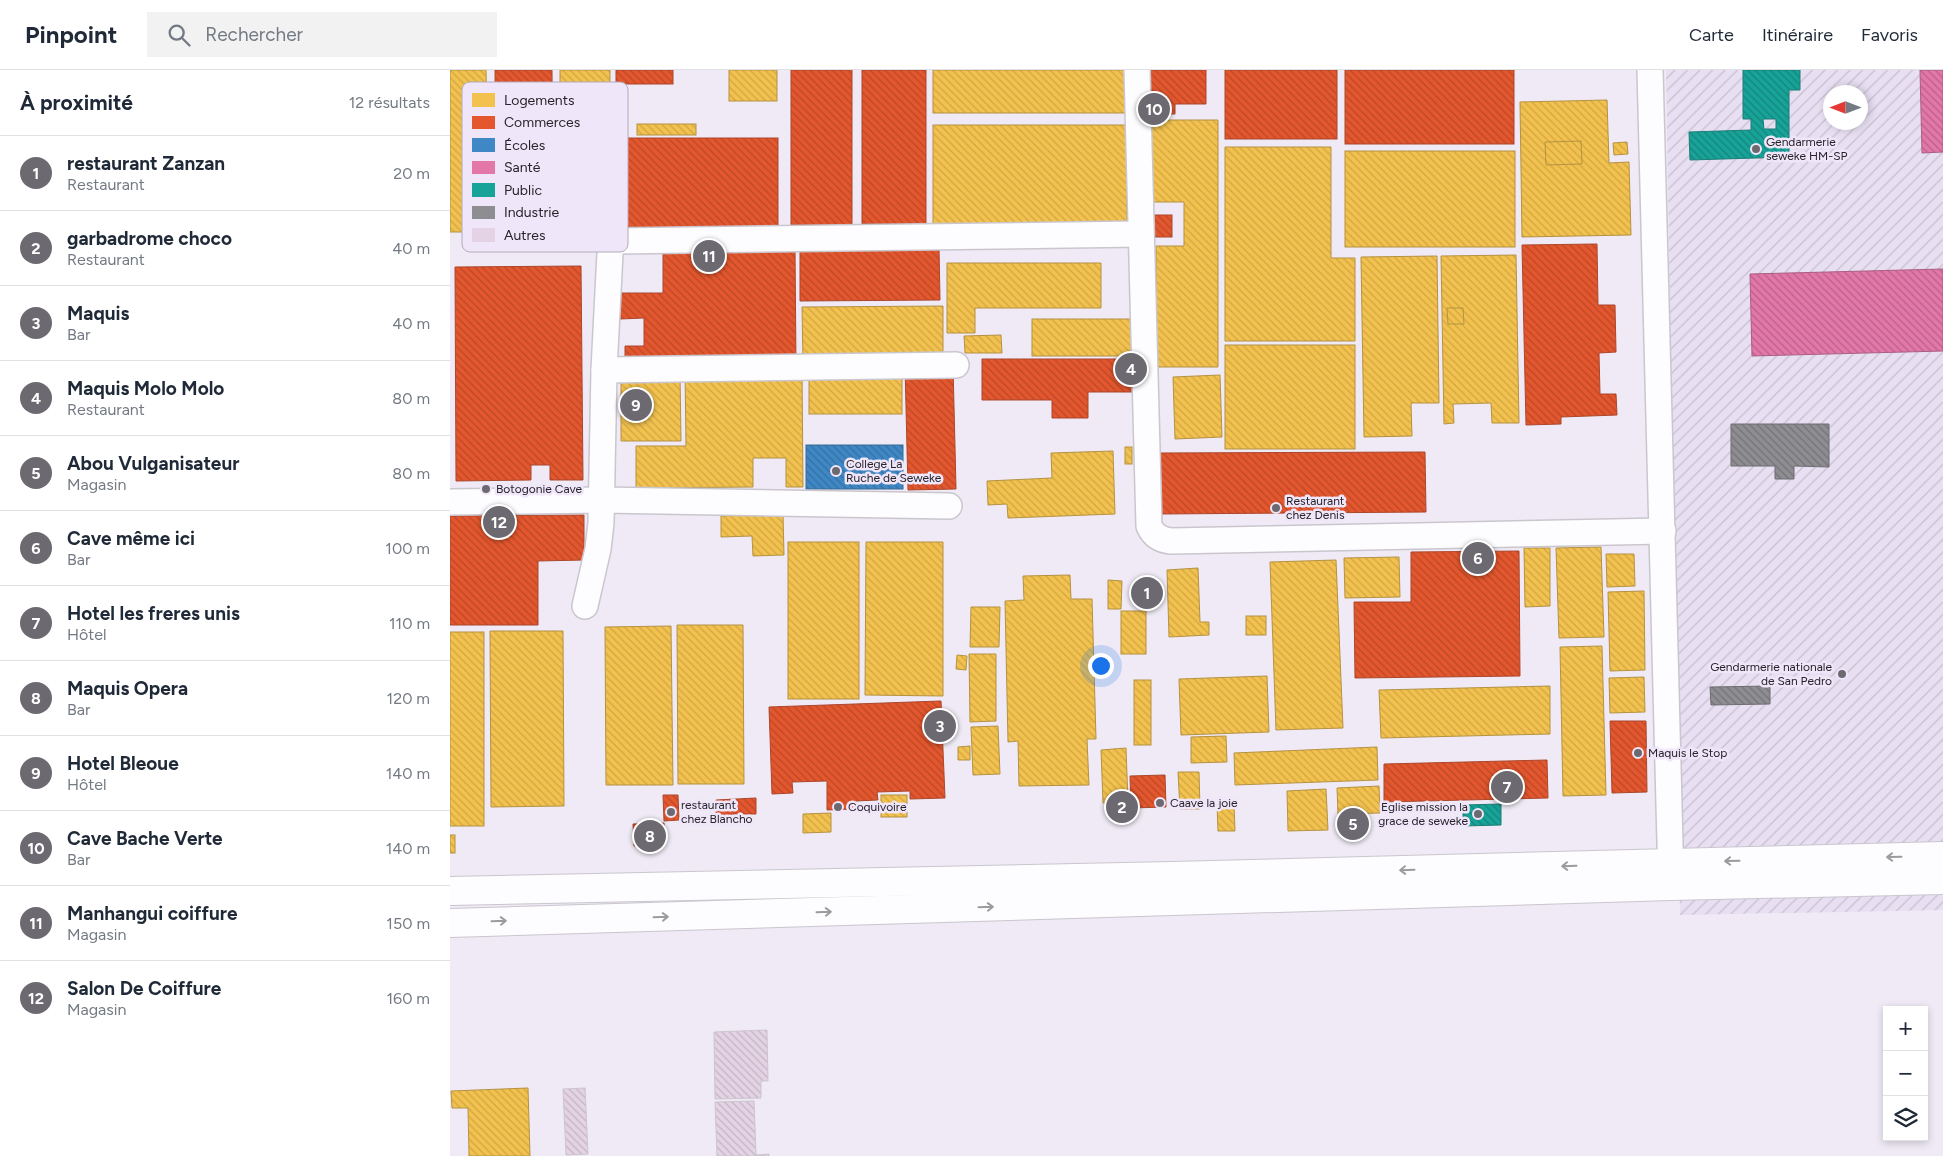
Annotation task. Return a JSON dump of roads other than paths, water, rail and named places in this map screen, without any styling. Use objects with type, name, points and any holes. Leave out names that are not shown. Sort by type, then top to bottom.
[{"type":"main road","points":[[450,923],[1671,874],[1943,856]]},
{"type":"main road","points":[[450,891],[1162,876],[1671,874],[1943,880]]},
{"type":"street","points":[[1137,70],[1149,526],[1156,536],[1171,541],[1662,531]]},
{"type":"street","points":[[1650,70],[1671,874]]},
{"type":"street","points":[[628,241],[1140,234]]},
{"type":"street","points":[[585,606],[598,549],[602,500],[604,370],[610,252]]},
{"type":"street","points":[[604,370],[956,365]]},
{"type":"street","points":[[450,502],[602,500],[949,506]]},
{"type":"place","name":"Cave Bache Verte","points":[[1154,109]]},
{"type":"place","name":"Gendarmerie seweke HM-SP","points":[[1756,149]]},
{"type":"place","name":"Manhangui coiffure","points":[[709,256]]},
{"type":"place","name":"Maquis Molo Molo","points":[[1131,369]]},
{"type":"place","name":"Hotel Bleoue","points":[[636,405]]},
{"type":"place","name":"College La Ruche de Seweke","points":[[836,471]]},
{"type":"place","name":"Botogonie Cave","points":[[486,489]]},
{"type":"place","name":"Restaurant chez Denis","points":[[1276,508]]},
{"type":"place","name":"Salon De Coiffure","points":[[499,522]]},
{"type":"place","name":"Cave même ici","points":[[1478,558]]},
{"type":"place","name":"restaurant Zanzan","points":[[1147,593]]},
{"type":"place","name":"Gendarmerie nationale de San Pedro","points":[[1842,674]]},
{"type":"place","name":"Maquis","points":[[940,726]]},
{"type":"place","name":"Maquis le Stop","points":[[1638,753]]},
{"type":"place","name":"Hotel les freres unis","points":[[1507,787]]},
{"type":"place","name":"Caave la joie","points":[[1160,803]]},
{"type":"place","name":"Coquivoire","points":[[838,807]]},
{"type":"place","name":"garbadrome choco","points":[[1122,807]]},
{"type":"place","name":"restaurant chez Blancho","points":[[671,812]]},
{"type":"place","name":"Eglise mission la grace de seweke","points":[[1478,814]]},
{"type":"place","name":"Abou Vulganisateur","points":[[1353,824]]},
{"type":"place","name":"Maquis Opera","points":[[650,836]]}]
